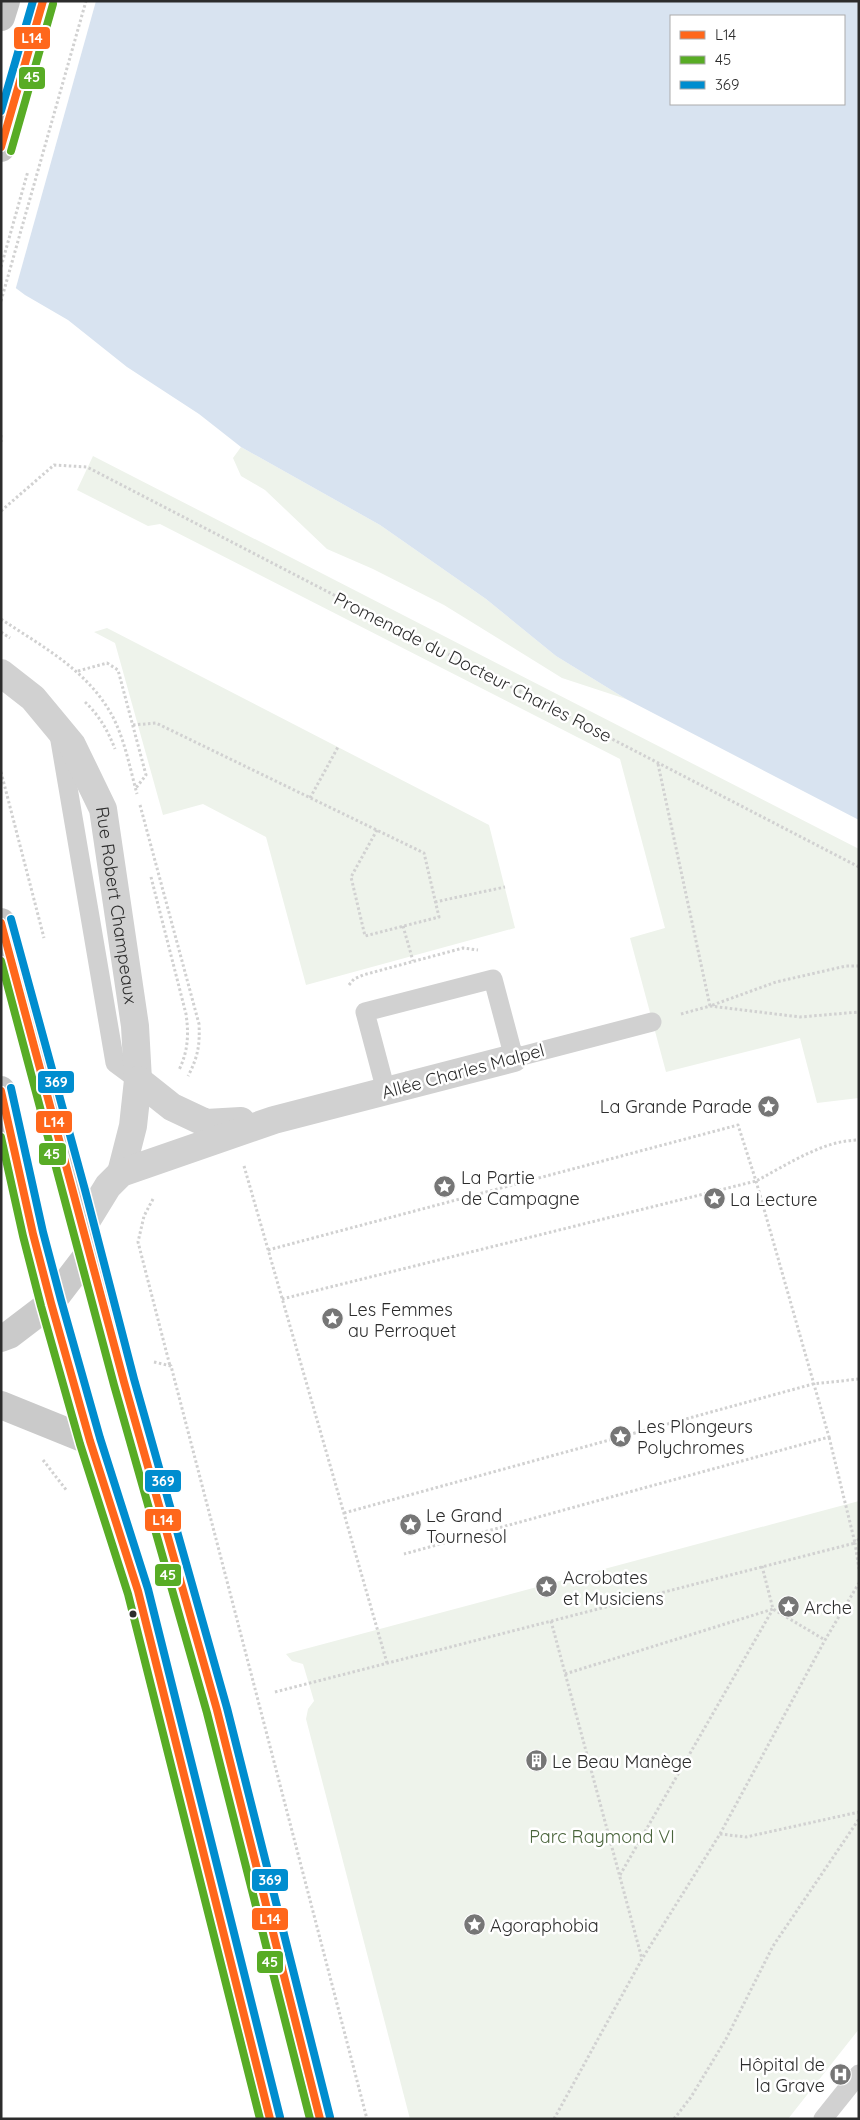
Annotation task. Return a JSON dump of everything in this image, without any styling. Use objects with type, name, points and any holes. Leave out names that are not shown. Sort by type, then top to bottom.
[{"type":"main road","points":[[1,18],[6,1]]},
{"type":"main road","points":[[1,148],[43,1]]},
{"type":"main road","points":[[1,922],[84,1225],[116,1352],[217,1710],[320,2119]]},
{"type":"main road","points":[[1,1090],[33,1234],[51,1303],[90,1441],[138,1591],[270,2119]]},
{"type":"street","name":"Rue Robert Champeaux","points":[[1,673],[33,698],[72,745],[103,809],[135,1026],[138,1080],[133,1126],[121,1173]]},
{"type":"street","name":"Allée Charles Malpel","points":[[84,1225],[108,1186],[121,1173],[274,1120],[514,1058]]},
{"type":"street","name":"Allée Charles Malpel","points":[[138,1080],[172,1106],[206,1123],[274,1120]]},
{"type":"street","points":[[1,1338],[51,1303],[90,1252]]},
{"type":"street","points":[[1,1405],[90,1441]]},
{"type":"lane","points":[[386,1091],[365,1012],[493,979],[514,1058]]},
{"type":"lane","name":"Allée Charles Malpel","points":[[514,1058],[652,1022]]},
{"type":"lane","points":[[823,2119],[859,2074]]},
{"type":"path","points":[[1,301],[86,1]]},
{"type":"path","points":[[1,435],[3,436],[1,442]]},
{"type":"path","name":"Promenade du Docteur Charles Rose","points":[[1,511],[54,466],[88,467],[859,866]]},
{"type":"path","points":[[78,672],[107,663],[118,670],[146,775],[136,789]]},
{"type":"path","points":[[133,725],[156,723],[310,798],[377,830],[424,853],[439,917],[365,936],[351,878],[377,830]]},
{"type":"path","points":[[310,798],[338,747]]},
{"type":"path","points":[[658,763],[710,1006]]},
{"type":"path","points":[[1,772],[45,940]]},
{"type":"path","points":[[435,902],[504,887]]},
{"type":"path","points":[[403,926],[413,961]]},
{"type":"path","points":[[363,975],[463,948]]},
{"type":"path","points":[[652,1022],[710,1006],[776,982],[846,966],[859,966]]},
{"type":"path","points":[[710,1006],[800,1016],[859,1012]]},
{"type":"path","points":[[268,1250],[738,1125],[756,1180],[829,1437],[855,1543],[859,1568]]},
{"type":"path","points":[[235,1133],[387,1663]]},
{"type":"path","points":[[282,1299],[756,1180],[820,1148],[850,1140],[859,1140]]},
{"type":"path","points":[[156,1192],[144,1216],[138,1242],[368,2119]]},
{"type":"path","points":[[116,1352],[171,1366]]},
{"type":"path","points":[[344,1514],[814,1384],[859,1379]]},
{"type":"path","points":[[404,1554],[829,1437]]},
{"type":"path","points":[[42,1457],[45,1464],[72,1496]]},
{"type":"path","points":[[275,1692],[855,1543],[859,1539]]},
{"type":"path","points":[[762,1566],[774,1609],[824,1640]]},
{"type":"path","points":[[554,2119],[642,1959],[720,1834],[824,1640],[859,1583]]},
{"type":"path","points":[[565,1674],[774,1609]]},
{"type":"path","points":[[619,1876],[774,1609]]},
{"type":"path","points":[[550,1621],[642,1959]]},
{"type":"path","points":[[720,1834],[746,1836],[859,1812]]},
{"type":"path","points":[[674,2119],[691,2097],[726,2039],[773,1946],[859,1819]]},
{"type":"green space","points":[[241,447],[380,525],[486,599],[556,656],[626,699],[562,678],[444,605],[373,569],[327,549],[265,490],[241,476],[233,458]]},
{"type":"green space","points":[[93,456],[859,849],[859,1098],[817,1103],[800,1038],[666,1072],[630,938],[665,928],[620,759],[160,524],[148,526],[77,490]]},
{"type":"green space","points":[[107,628],[489,825],[515,928],[306,985],[266,837],[203,804],[163,815],[115,643],[94,632]]},
{"type":"green space","name":"Parc Raymond VI","points":[[859,1501],[859,2029],[788,2119],[410,2119],[306,1719],[308,1709],[314,1701],[303,1664],[292,1661],[286,1654]]},
{"type":"shaded area","points":[[1,1],[859,1],[859,820],[626,699],[556,656],[486,599],[380,525],[241,447],[199,414],[127,367],[68,320],[25,295],[1,277]]},
{"type":"pier","points":[[1,1],[96,1],[15,291],[1,281]]},
{"type":"transit line","name":"369","points":[[1,111],[33,1]]},
{"type":"transit line","name":"L14","points":[[1,147],[43,1]]},
{"type":"transit line","name":"45","points":[[11,151],[53,4]]},
{"type":"transit line","name":"369","points":[[11,919],[134,1379],[227,1708],[330,2117]]},
{"type":"transit line","name":"L14","points":[[1,923],[124,1382],[217,1710],[320,2119]]},
{"type":"transit line","name":"45","points":[[1,961],[114,1385],[207,1713],[310,2119]]},
{"type":"transit line","name":"369","points":[[11,1088],[43,1232],[61,1300],[100,1438],[148,1589],[280,2117]]},
{"type":"transit line","name":"L14","points":[[1,1091],[33,1234],[51,1303],[90,1441],[138,1591],[270,2119]]},
{"type":"transit line","name":"45","points":[[1,1137],[41,1306],[80,1444],[128,1594],[260,2119]]},
{"type":"place","name":"La Grande Parade","points":[[768,1106]]},
{"type":"place","name":"La Partie de Campagne","points":[[445,1187]]},
{"type":"place","name":"La Lecture","points":[[714,1199]]},
{"type":"place","name":"Les Femmes au Perroquet","points":[[332,1319]]},
{"type":"place","name":"Les Plongeurs Polychromes","points":[[621,1436]]},
{"type":"place","name":"Le Grand Tournesol","points":[[410,1525]]},
{"type":"place","name":"Acrobates et Musiciens","points":[[547,1587]]},
{"type":"place","name":"Arche","points":[[788,1607]]},
{"type":"place","name":"Le Beau Manège","points":[[536,1761]]},
{"type":"place","name":"Agoraphobia","points":[[474,1925]]},
{"type":"place","name":"Hôpital de la Grave","points":[[841,2074]]}]
